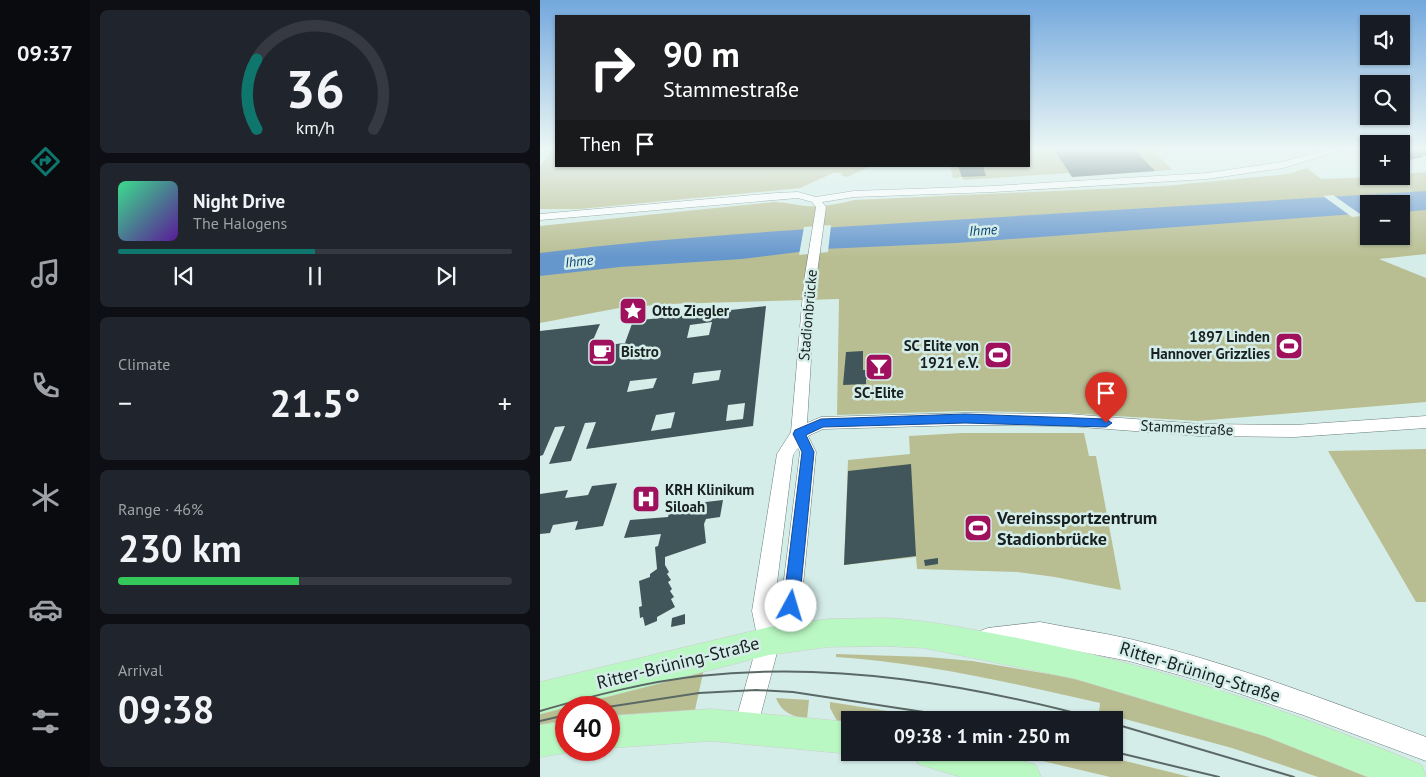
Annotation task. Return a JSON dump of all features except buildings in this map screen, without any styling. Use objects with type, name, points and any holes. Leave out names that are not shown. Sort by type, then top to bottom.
[{"type":"main road","name":"Ritter-Brüning-Straße","points":[[540,698],[769,640],[818,634],[885,632],[924,634],[1076,664],[1265,720],[1410,777]]},
{"type":"main road","points":[[620,731],[711,725],[841,737]]},
{"type":"main road","points":[[540,741],[555,739]]},
{"type":"main road","points":[[964,761],[1024,777]]},
{"type":"street","points":[[540,217],[776,196],[798,195],[816,200],[854,194],[992,190],[1080,184]]},
{"type":"street","name":"Stadionbrücke","points":[[799,434],[810,281],[821,206],[816,200]]},
{"type":"street","name":"Stammestraße","points":[[799,434],[821,423],[965,419],[1068,420],[1200,430],[1295,431],[1368,428],[1426,422]]},
{"type":"street","points":[[746,727],[769,640],[762,611],[785,454],[799,434]]},
{"type":"street","name":"Ritter-Brüning-Straße","points":[[967,641],[1040,633],[1102,644],[1208,672],[1426,749]]},
{"type":"green space","points":[[540,184],[808,184],[800,188],[580,209],[540,209]]},
{"type":"green space","points":[[1182,184],[1426,184],[1426,254],[1379,259],[1426,278],[1426,402],[1198,421],[1066,413],[964,411],[837,415],[839,299],[667,304],[619,308],[540,323],[540,226],[774,202],[818,206],[854,200]]},
{"type":"green space","name":"Vereinssportzentrum Stadionbrücke","points":[[962,433],[1084,433],[1089,456],[1096,456],[1121,590],[1055,577],[1017,572],[917,569],[916,557],[844,565],[848,460],[910,454],[909,436]]},
{"type":"green space","points":[[1426,449],[1426,602],[1416,602],[1328,451]]},
{"type":"green space","points":[[836,654],[928,657],[972,661],[1067,677],[1215,716],[1368,777],[1318,777],[1232,748],[1123,718],[1123,711],[1099,711],[1100,703],[1035,688],[936,669],[836,657]]},
{"type":"green space","points":[[705,664],[695,710],[620,716],[620,696],[576,696]]},
{"type":"green space","points":[[776,698],[809,700],[807,719],[788,713],[781,707]]},
{"type":"green space","points":[[555,701],[555,724],[540,726],[540,705]]},
{"type":"green space","points":[[830,702],[888,711],[841,711],[841,722],[837,721],[830,708]]},
{"type":"green space","points":[[1123,760],[1190,777],[1110,777],[1043,761]]},
{"type":"water","points":[[1426,191],[1426,210],[1410,211],[1410,195],[1361,195]]},
{"type":"water","name":"Ihme","points":[[1360,195],[1360,214],[956,243],[823,249],[742,259],[620,267],[540,276],[540,253],[610,245],[821,228]]},
{"type":"pier","points":[[1333,195],[1360,214],[1360,216],[1352,217],[1323,196]]},
{"type":"pier","points":[[831,225],[828,252],[799,255],[804,227]]},
{"type":"tram line","points":[[540,711],[619,690],[659,682],[699,676],[750,672],[852,674],[902,679],[1003,696],[1068,711]]},
{"type":"tram line","points":[[620,705],[699,693],[756,690],[793,692],[917,711]]},
{"type":"tram line","points":[[540,721],[555,718]]},
{"type":"tram line","points":[[1123,726],[1294,777]]},
{"type":"tram line","points":[[1123,754],[1219,777]]},
{"type":"place","name":"Otto Ziegler","points":[[633,311]]},
{"type":"place","name":"1897 Linden Hannover Grizzlies","points":[[1289,346]]},
{"type":"place","name":"Bistro","points":[[602,352]]},
{"type":"place","name":"SC Elite von 1921 e.V.","points":[[998,355]]},
{"type":"place","name":"SC-Elite","points":[[879,367]]},
{"type":"place","name":"KRH Klinikum Siloah","points":[[646,499]]},
{"type":"place","name":"Vereinssportzentrum Stadionbrücke","points":[[978,528]]},
{"type":"route","points":[[791,606],[808,452],[799,434],[821,423],[839,422],[965,419],[1068,420],[1106,423]]}]
